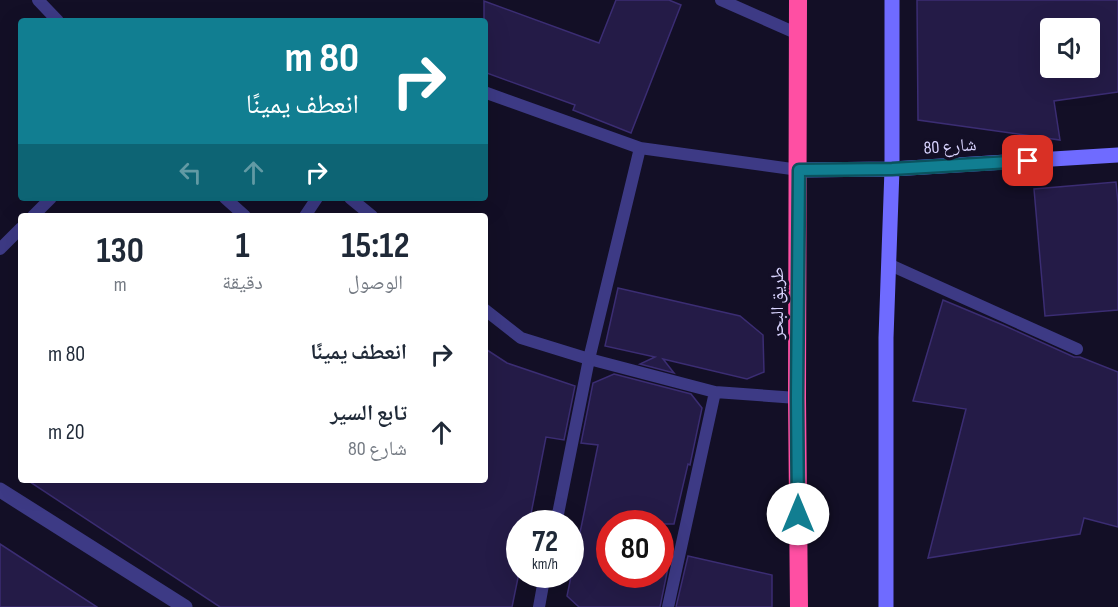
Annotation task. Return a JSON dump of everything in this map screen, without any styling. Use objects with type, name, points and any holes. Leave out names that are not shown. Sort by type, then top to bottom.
[{"type":"highway","name":"طريق البحر","points":[[798,0],[799,607]]},
{"type":"street","points":[[886,607],[885,339],[892,169],[892,0]]},
{"type":"street","name":"شارع 80","points":[[799,170],[892,169],[1118,155]]},
{"type":"street","points":[[0,490],[185,607]]},
{"type":"lane","points":[[38,0],[55,18]]},
{"type":"lane","points":[[721,0],[798,34]]},
{"type":"lane","points":[[488,93],[640,148],[799,170]]},
{"type":"lane","points":[[559,510],[589,359],[640,148]]},
{"type":"lane","points":[[36,213],[48,201]]},
{"type":"lane","points":[[228,201],[242,213]]},
{"type":"lane","points":[[354,201],[368,213]]},
{"type":"lane","points":[[0,249],[18,231]]},
{"type":"lane","points":[[888,264],[1077,349]]},
{"type":"lane","points":[[488,312],[521,338],[589,359],[715,392],[797,398]]},
{"type":"lane","points":[[668,607],[715,392]]},
{"type":"lane","points":[[539,607],[542,588]]},
{"type":"building","points":[[616,0],[669,0],[681,5],[631,133],[573,110],[575,105],[488,73],[488,18],[484,18],[484,1],[599,43]]},
{"type":"building","points":[[917,0],[1118,0],[1118,92],[1054,101],[1060,140],[918,120]]},
{"type":"building","points":[[1116,182],[1118,310],[1045,316],[1034,189]]},
{"type":"building","points":[[618,288],[740,316],[763,335],[764,372],[747,379],[663,359],[674,373],[640,364],[655,357],[605,346]]},
{"type":"building","points":[[943,300],[1074,357],[1080,357],[1118,372],[1118,527],[1084,518],[1080,534],[928,558],[966,409],[913,401]]},
{"type":"building","points":[[488,351],[507,363],[575,386],[564,440],[546,437],[532,510],[506,510],[506,588],[516,588],[512,607],[220,607],[32,483],[488,483]]},
{"type":"building","points":[[614,374],[691,394],[702,408],[674,524],[674,510],[596,510],[596,588],[664,588],[660,607],[579,607],[567,596],[569,588],[584,588],[584,513],[598,445],[581,443],[593,383]]},
{"type":"building","points":[[0,544],[97,607],[0,607]]},
{"type":"building","points":[[688,556],[772,575],[772,607],[676,607]]},
{"type":"route","points":[[798,514],[799,170],[892,169],[1028,161]]}]
